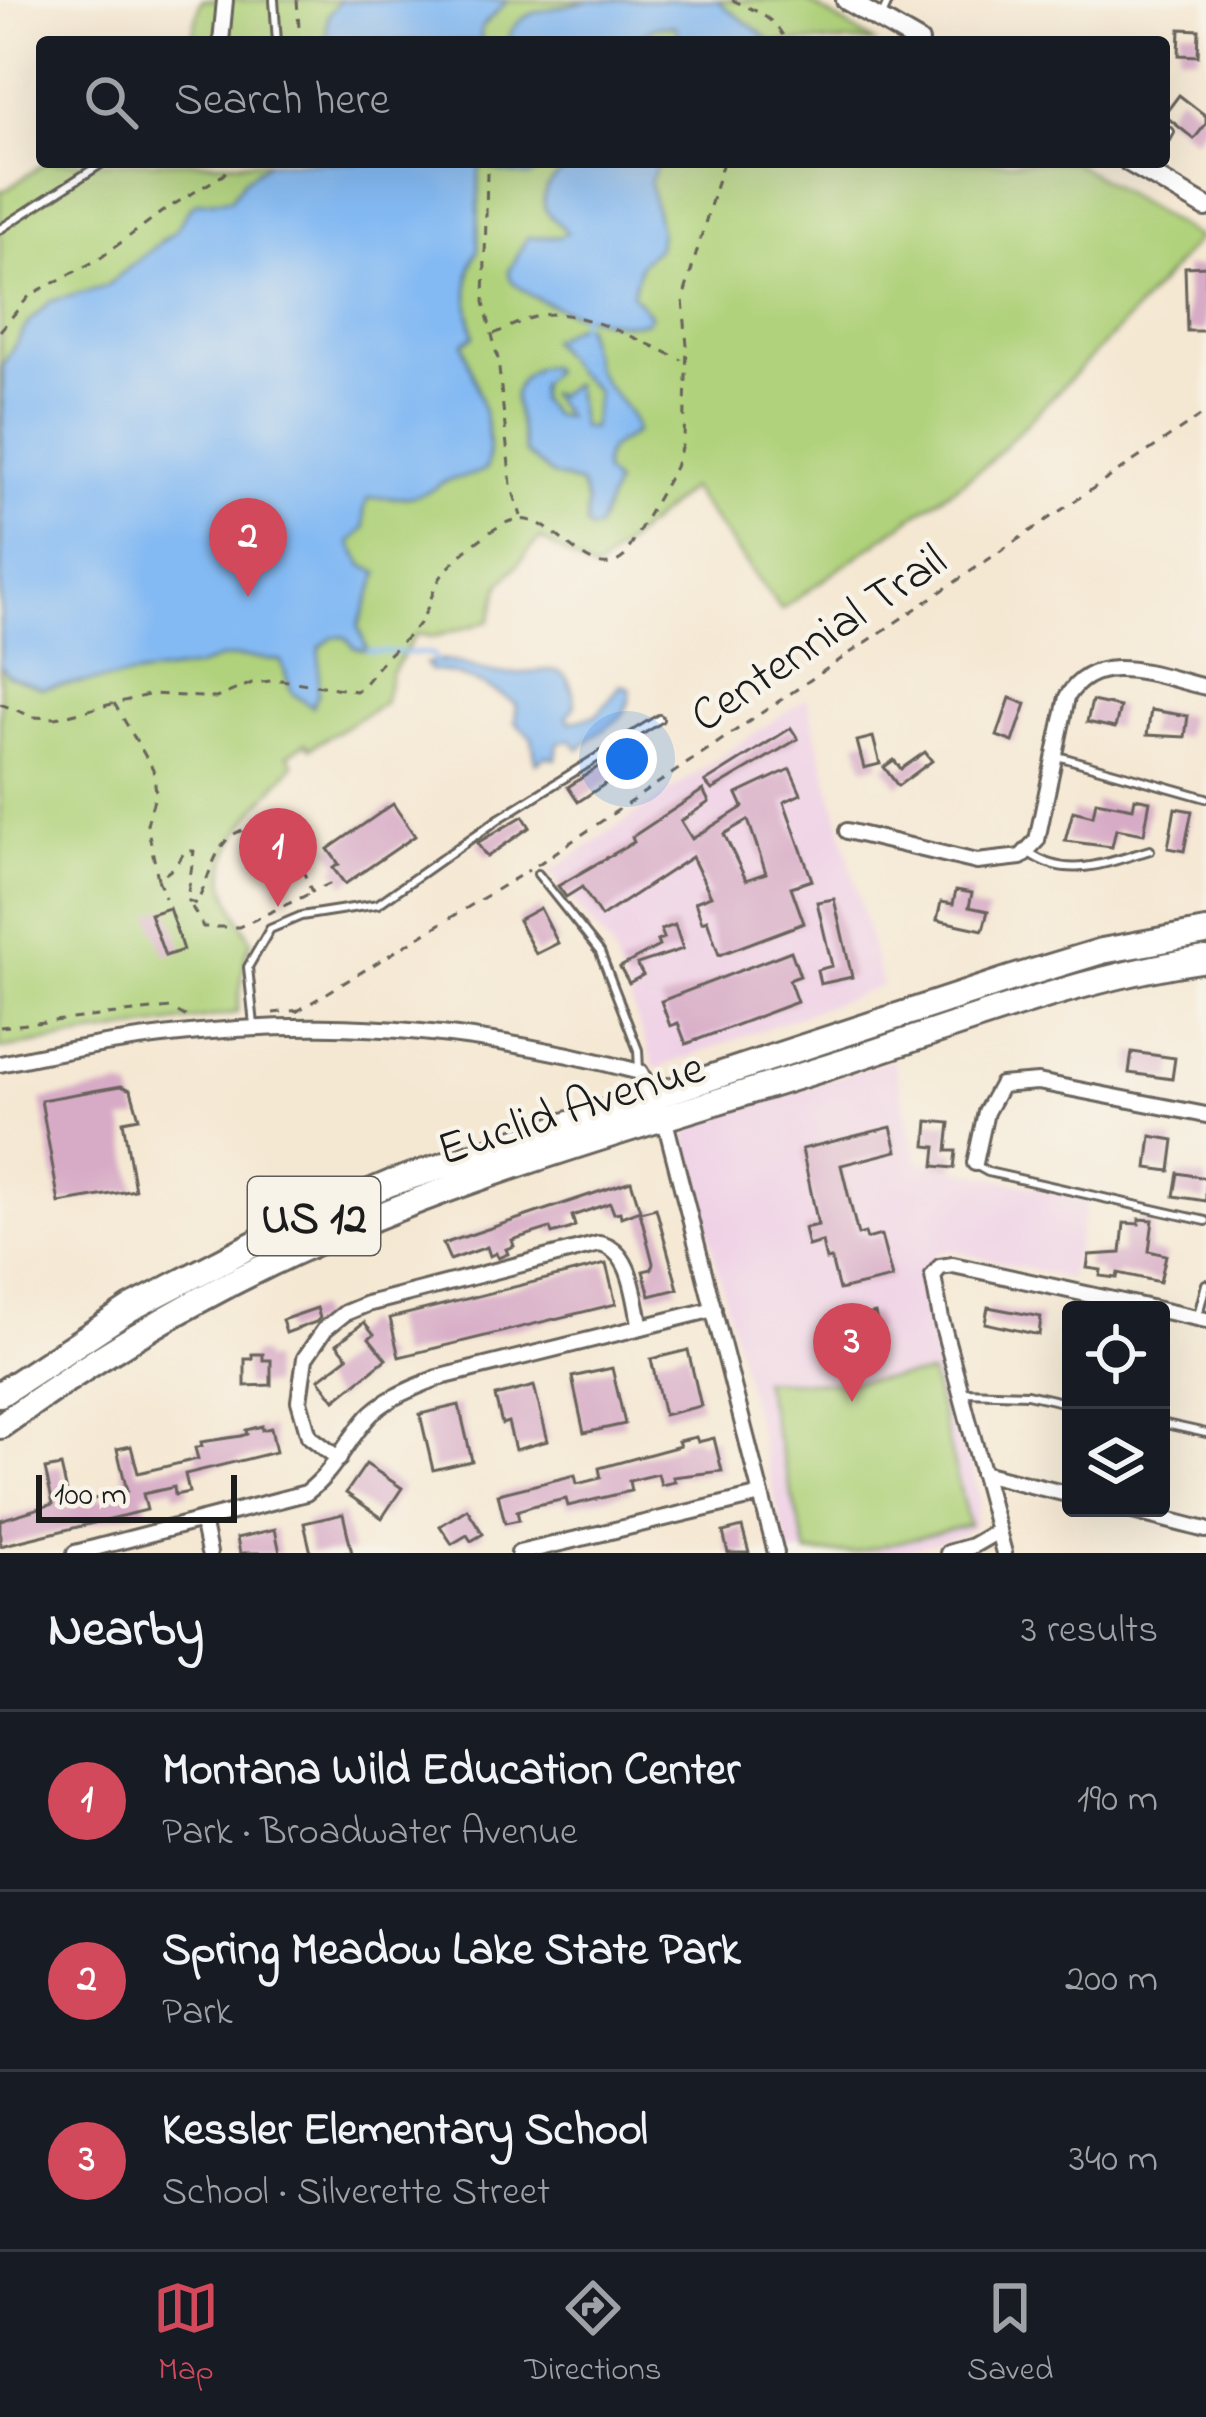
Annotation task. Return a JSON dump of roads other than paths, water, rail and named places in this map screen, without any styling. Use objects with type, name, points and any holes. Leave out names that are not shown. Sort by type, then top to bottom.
[{"type":"highway","name":"Euclid Avenue","points":[[0,1426],[76,1373],[190,1306],[329,1236],[659,1107],[1012,978],[1102,951],[1206,932]]},
{"type":"highway","name":"Euclid Avenue","points":[[0,1394],[131,1308],[281,1230],[391,1183],[1089,982],[1206,959]]},
{"type":"highway","points":[[1012,978],[1022,1003]]},
{"type":"street","points":[[222,36],[225,0]]},
{"type":"street","points":[[846,0],[908,36]]},
{"type":"street","points":[[1151,168],[1206,207]]},
{"type":"street","points":[[847,831],[977,862],[1021,857],[1037,840],[1066,697],[1077,679],[1107,666],[1206,687]]},
{"type":"street","points":[[0,1064],[254,1020],[460,1034],[640,1072],[659,1107],[776,1553]]},
{"type":"street","points":[[975,1163],[986,1112],[1001,1085],[1038,1082],[1206,1115]]},
{"type":"street","points":[[339,1459],[309,1436],[300,1411],[299,1388],[305,1358],[318,1338],[354,1308],[599,1244],[613,1248],[623,1259],[641,1327]]},
{"type":"street","points":[[1004,1553],[933,1276],[940,1267],[953,1265],[1035,1281],[1202,1319]]},
{"type":"street","points":[[75,1553],[306,1493],[326,1478],[370,1414],[405,1391],[437,1378],[714,1309]]},
{"type":"street","points":[[982,1473],[1062,1493]]},
{"type":"street","points":[[519,1553],[761,1495]]},
{"type":"street","points":[[1156,1517],[1206,1530]]},
{"type":"street","points":[[202,1520],[209,1553]]},
{"type":"street","points":[[947,1553],[998,1531]]},
{"type":"lane","points":[[274,0],[277,36]]},
{"type":"lane","points":[[880,20],[889,0]]},
{"type":"lane","points":[[0,229],[95,168]]},
{"type":"lane","points":[[254,1020],[248,967],[270,929],[301,916],[378,904],[500,818],[659,719]]},
{"type":"lane","points":[[1054,755],[1206,798]]},
{"type":"lane","points":[[1026,851],[1047,866],[1087,869],[1150,850]]},
{"type":"lane","points":[[538,874],[600,952],[638,1050],[640,1072]]},
{"type":"lane","points":[[975,1163],[988,1172],[1206,1221]]},
{"type":"lane","points":[[1202,1319],[1206,1284]]},
{"type":"lane","points":[[960,1392],[1027,1394],[1062,1402]]},
{"type":"lane","points":[[1170,1425],[1206,1433]]},
{"type":"water","points":[[341,0],[508,0],[481,28],[481,36],[326,36],[328,15]]},
{"type":"water","points":[[591,0],[717,0],[764,36],[677,36],[675,26],[666,26],[641,36],[510,36],[529,15]]},
{"type":"water","points":[[261,168],[481,168],[478,250],[468,292],[474,336],[463,343],[486,422],[486,469],[414,496],[368,498],[365,528],[350,543],[364,566],[379,573],[358,627],[368,651],[355,648],[345,637],[333,637],[320,647],[318,695],[312,707],[292,693],[281,661],[259,658],[228,657],[198,667],[41,688],[7,675],[0,665],[3,364],[29,322],[51,301],[105,287],[175,231],[190,207],[231,199],[244,180]]},
{"type":"water","points":[[492,168],[543,168],[529,177]]},
{"type":"water","points":[[656,168],[650,183],[660,231],[658,247],[641,263],[632,294],[651,315],[646,322],[614,322],[573,313],[534,297],[510,278],[509,271],[528,237],[567,233],[544,202],[547,188],[564,170]]},
{"type":"water","points":[[585,325],[596,369],[630,415],[636,432],[606,456],[604,472],[615,485],[597,529],[590,530],[581,485],[552,475],[525,453],[514,398],[526,376],[549,366],[552,371],[539,386],[539,400],[553,415],[566,417],[549,394],[557,395],[574,384],[581,427],[592,428],[597,391],[550,340]]},
{"type":"water","points":[[441,660],[500,673],[561,673],[572,689],[575,705],[567,717],[570,722],[597,715],[621,685],[630,688],[629,700],[620,717],[579,749],[571,740],[558,743],[556,759],[546,756],[536,763],[532,738],[515,722],[517,705],[476,682],[430,670],[426,664]]},
{"type":"waterway","points":[[580,325],[582,314]]},
{"type":"waterway","points":[[368,651],[433,654],[436,662]]},
{"type":"place","name":"Spring Meadow Lake State Park","points":[[248,597]]},
{"type":"place","name":"Montana Wild Education Center","points":[[278,907]]},
{"type":"place","name":"Kessler Elementary School","points":[[852,1402]]}]
